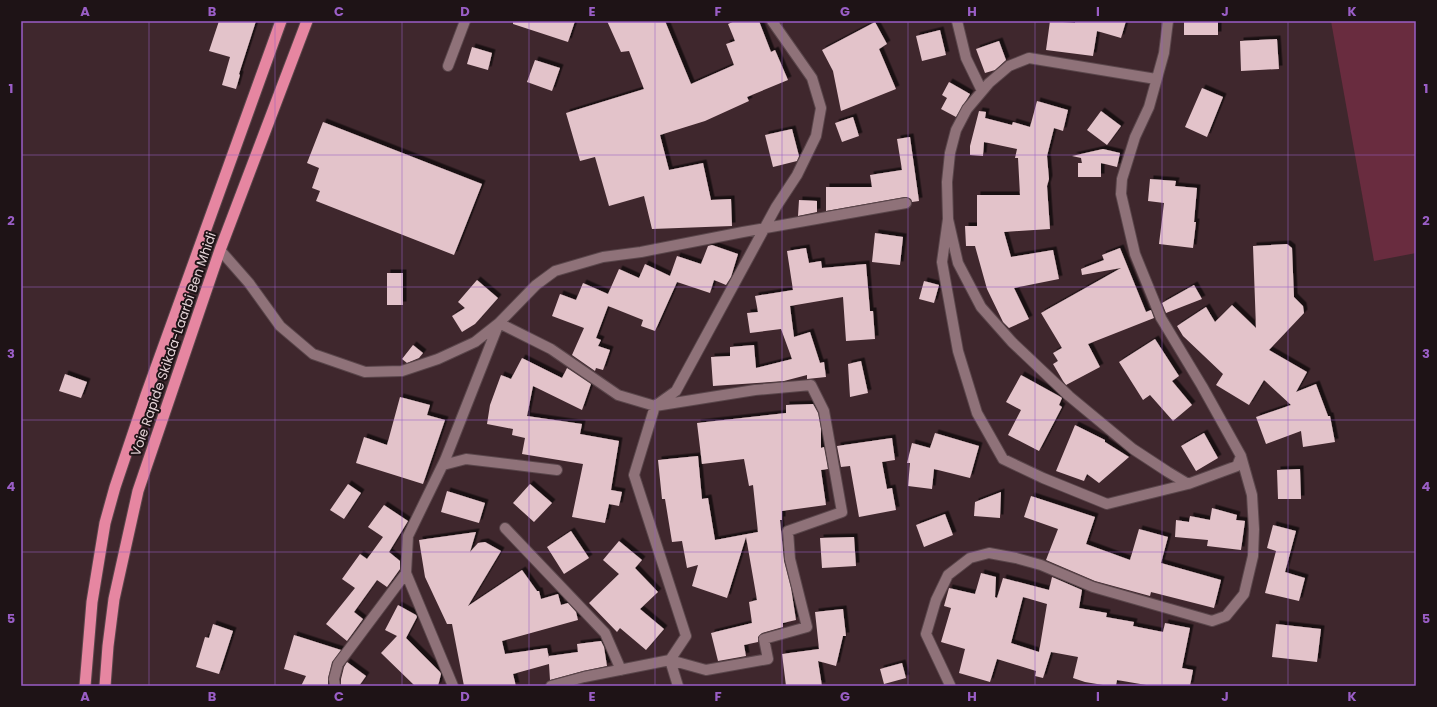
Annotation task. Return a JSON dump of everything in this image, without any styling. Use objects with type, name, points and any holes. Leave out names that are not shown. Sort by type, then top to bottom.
[{"type":"highway","name":"Voie Rapide Skikda-Laarbi Ben Mhidi","points":[[85,686],[92,602],[106,523],[116,487],[146,395],[281,21]]},
{"type":"highway","name":"Voie Rapide Skikda-Laarbi Ben Mhidi","points":[[105,686],[114,599],[138,491],[220,250],[307,21]]},
{"type":"street","points":[[448,66],[465,21]]},
{"type":"street","points":[[670,660],[686,636],[634,475],[655,406],[676,392],[776,207],[797,175],[816,136],[821,108],[812,78],[772,21]]},
{"type":"street","points":[[956,21],[966,58],[982,91]]},
{"type":"street","points":[[950,685],[926,634],[936,600],[948,575],[970,558],[989,553],[1016,558],[1041,565],[1093,587],[1212,621],[1226,616],[1244,594],[1253,556],[1254,529],[1252,495],[1241,456],[1202,386],[1161,318],[1135,254],[1121,194],[1122,180],[1135,138],[1149,107],[1164,53],[1168,21]]},
{"type":"street","points":[[1156,79],[1029,58],[1009,66],[989,83],[967,109],[956,130],[952,145],[947,182],[948,219],[942,262],[958,350],[977,413],[1003,459],[1043,478],[1107,504],[1188,484],[1237,466],[1241,456]]},
{"type":"street","points":[[220,250],[249,283],[280,326],[313,354],[365,372],[402,371],[438,359],[475,342],[499,322],[536,285],[555,271],[603,257],[641,252],[906,203]]},
{"type":"street","points":[[948,219],[958,263],[981,307],[1012,342],[1069,396],[1133,449],[1188,484]]},
{"type":"street","points":[[499,322],[551,349],[618,395],[655,406],[755,390],[811,385],[824,411],[842,512],[788,531],[790,559],[807,627],[764,638],[768,659],[706,670],[670,660],[584,677],[551,686]]},
{"type":"street","points":[[453,686],[406,574],[408,536],[443,465],[499,322]]},
{"type":"street","points":[[443,465],[466,459],[558,470]]},
{"type":"street","points":[[505,528],[605,633],[621,670]]},
{"type":"street","points":[[335,686],[334,679],[338,664],[406,574]]},
{"type":"street","points":[[670,660],[678,686]]},
{"type":"shaded area","points":[[1331,21],[1416,21],[1416,253],[1374,261]]},
{"type":"building","points":[[219,21],[256,21],[239,74],[236,89],[222,85],[230,57],[209,51]]},
{"type":"building","points":[[513,21],[575,21],[568,42],[513,24]]},
{"type":"building","points":[[607,21],[665,21],[691,84],[734,65],[726,44],[735,41],[728,24],[735,21],[759,21],[771,52],[775,50],[788,80],[747,97],[749,101],[705,121],[660,135],[669,170],[703,163],[711,200],[731,199],[732,226],[652,229],[644,196],[609,206],[595,157],[580,161],[566,113],[644,89],[629,51],[621,52]]},
{"type":"building","points":[[1050,21],[1075,23],[1075,21],[1126,21],[1121,38],[1097,31],[1093,56],[1046,50]]},
{"type":"building","points":[[1184,21],[1218,21],[1218,35],[1184,35]]},
{"type":"building","points":[[875,22],[887,44],[879,49],[896,89],[841,111],[833,71],[822,50]]},
{"type":"building","points":[[940,30],[946,55],[922,61],[916,36]]},
{"type":"building","points":[[1277,39],[1279,69],[1241,71],[1240,41]]},
{"type":"building","points":[[999,41],[1006,60],[995,70],[985,73],[976,49]]},
{"type":"building","points":[[472,47],[492,53],[488,70],[467,64]]},
{"type":"building","points":[[535,60],[560,68],[552,91],[527,82]]},
{"type":"building","points":[[949,82],[970,94],[956,117],[941,109],[947,98],[942,95]]},
{"type":"building","points":[[1202,88],[1223,97],[1207,137],[1185,127]]},
{"type":"building","points":[[1037,101],[1068,110],[1063,131],[1054,128],[1047,156],[1049,179],[1047,186],[1050,229],[1004,232],[1011,257],[1053,250],[1059,279],[1014,288],[1029,319],[1009,328],[1003,322],[987,289],[975,246],[966,246],[965,226],[977,226],[977,195],[1020,195],[1018,158],[1015,158],[1017,149],[984,142],[983,156],[970,155],[970,146],[979,111],[986,112],[985,118],[1012,125],[1013,122],[1030,127]]},
{"type":"building","points":[[1101,111],[1121,126],[1107,145],[1087,130]]},
{"type":"building","points":[[853,117],[859,136],[842,142],[835,123]]},
{"type":"building","points":[[323,122],[482,184],[454,255],[316,201],[320,191],[312,188],[319,168],[307,163]]},
{"type":"building","points":[[792,129],[799,156],[797,161],[773,167],[765,135]]},
{"type":"building","points":[[910,137],[919,201],[912,202],[911,199],[905,197],[826,211],[826,187],[872,187],[870,175],[902,170],[897,139]]},
{"type":"building","points":[[1103,149],[1120,153],[1117,167],[1101,163],[1101,177],[1078,177],[1078,163],[1082,163],[1081,158],[1072,156]]},
{"type":"building","points":[[1150,179],[1176,181],[1175,186],[1197,188],[1194,222],[1196,222],[1193,248],[1159,244],[1164,203],[1148,201]]},
{"type":"building","points":[[799,200],[817,201],[817,212],[798,216]]},
{"type":"building","points":[[875,233],[903,237],[900,265],[872,262]]},
{"type":"building","points":[[1287,244],[1292,248],[1294,297],[1303,306],[1304,313],[1269,350],[1307,372],[1296,392],[1316,384],[1328,416],[1330,416],[1335,442],[1303,447],[1301,431],[1266,444],[1256,417],[1291,405],[1264,380],[1249,405],[1216,385],[1223,374],[1183,336],[1177,326],[1206,307],[1215,322],[1232,305],[1256,328],[1253,246]]},
{"type":"building","points":[[712,245],[738,254],[731,277],[726,285],[714,280],[710,293],[677,282],[655,331],[641,326],[643,320],[608,306],[596,338],[601,340],[598,346],[610,350],[603,370],[596,368],[595,371],[572,355],[584,328],[552,316],[560,294],[576,300],[583,283],[608,294],[619,269],[639,278],[645,264],[670,276],[677,256],[701,264],[708,246]]},
{"type":"building","points":[[806,248],[809,263],[821,261],[822,268],[866,264],[870,311],[873,311],[875,339],[846,341],[843,297],[790,306],[794,337],[810,332],[820,363],[824,362],[826,377],[807,379],[807,375],[784,381],[713,386],[711,357],[730,356],[730,347],[754,345],[756,368],[792,359],[781,329],[750,333],[747,313],[758,312],[755,296],[793,290],[787,251]]},
{"type":"building","points":[[1120,248],[1146,312],[1151,310],[1154,318],[1088,344],[1100,367],[1066,385],[1053,364],[1058,361],[1053,353],[1062,348],[1041,313],[1121,268],[1082,275],[1081,269],[1104,260],[1102,255]]},
{"type":"building","points":[[387,273],[403,273],[403,305],[387,305]]},
{"type":"building","points":[[477,280],[498,298],[475,324],[462,332],[452,316],[465,308],[458,302]]},
{"type":"building","points":[[924,281],[939,285],[934,303],[919,299]]},
{"type":"building","points":[[1194,285],[1202,299],[1166,313],[1162,303]]},
{"type":"building","points":[[1155,339],[1179,376],[1172,381],[1192,405],[1173,421],[1150,395],[1143,400],[1119,362]]},
{"type":"building","points":[[413,345],[423,353],[419,358],[407,363],[402,359]]},
{"type":"building","points":[[522,358],[562,378],[567,368],[591,384],[582,410],[533,386],[527,416],[582,424],[580,434],[619,441],[611,490],[622,492],[619,506],[609,504],[605,523],[572,517],[583,464],[522,454],[525,438],[512,435],[513,429],[487,424],[490,405],[501,375],[511,379]]},
{"type":"building","points":[[861,361],[868,393],[850,397],[848,364]]},
{"type":"building","points":[[65,374],[87,382],[81,398],[59,391]]},
{"type":"building","points":[[1021,375],[1062,398],[1059,405],[1062,407],[1039,451],[1008,435],[1021,410],[1006,402]]},
{"type":"building","points":[[400,397],[430,405],[427,415],[445,420],[423,484],[356,463],[364,437],[387,445]]},
{"type":"building","points":[[813,404],[818,413],[821,429],[821,448],[824,447],[828,469],[821,470],[826,505],[782,511],[782,520],[780,520],[784,561],[791,588],[796,620],[783,623],[783,627],[762,633],[758,637],[758,642],[744,645],[746,656],[718,661],[711,633],[752,623],[749,602],[757,600],[746,537],[727,598],[692,586],[698,565],[687,568],[682,541],[672,542],[665,499],[662,499],[658,460],[698,456],[702,499],[708,498],[715,540],[758,532],[753,485],[749,486],[744,459],[702,464],[697,423],[786,413],[786,405]]},
{"type":"building","points":[[1075,425],[1105,440],[1105,442],[1129,457],[1099,483],[1087,474],[1084,481],[1056,471]]},
{"type":"building","points":[[935,433],[979,446],[970,478],[934,469],[932,489],[908,486],[910,463],[907,463],[912,443],[930,448]]},
{"type":"building","points":[[1204,433],[1218,458],[1196,471],[1181,446]]},
{"type":"building","points":[[892,438],[895,460],[882,462],[887,489],[892,488],[896,510],[859,517],[850,466],[841,467],[837,446]]},
{"type":"building","points":[[1300,469],[1301,499],[1278,499],[1277,470]]},
{"type":"building","points":[[348,484],[361,493],[344,519],[330,510]]},
{"type":"building","points":[[530,484],[552,503],[534,522],[513,503]]},
{"type":"building","points":[[447,491],[485,503],[479,523],[441,512]]},
{"type":"building","points":[[1001,492],[1000,518],[974,516],[975,502]]},
{"type":"building","points":[[1031,496],[1095,517],[1086,544],[1130,560],[1139,529],[1168,537],[1161,563],[1221,580],[1214,608],[1151,592],[1150,596],[1095,581],[1046,560],[1058,529],[1024,517]]},
{"type":"building","points":[[384,505],[408,521],[389,552],[400,561],[400,569],[387,587],[377,580],[354,612],[363,619],[347,641],[326,624],[355,588],[342,579],[360,554],[367,559],[383,537],[368,527]]},
{"type":"building","points":[[1212,508],[1237,515],[1236,520],[1245,521],[1241,550],[1207,546],[1208,540],[1175,537],[1176,520],[1189,522],[1190,516],[1210,520]]},
{"type":"building","points":[[945,514],[953,535],[924,547],[916,525]]},
{"type":"building","points":[[1273,525],[1296,531],[1285,572],[1305,578],[1299,601],[1265,593],[1276,551],[1267,548]]},
{"type":"building","points":[[571,531],[589,558],[564,574],[547,547]]},
{"type":"building","points":[[476,532],[470,552],[478,543],[485,542],[501,551],[468,606],[522,570],[537,591],[539,591],[541,599],[558,594],[561,605],[568,603],[576,612],[578,620],[502,641],[505,654],[547,648],[549,658],[549,656],[578,652],[577,644],[601,641],[604,647],[607,666],[550,680],[549,664],[513,674],[516,686],[464,686],[452,624],[447,624],[425,577],[419,540]]},
{"type":"building","points":[[854,537],[856,566],[822,568],[820,538]]},
{"type":"building","points":[[619,541],[642,560],[635,568],[658,592],[640,609],[664,629],[646,650],[620,628],[617,632],[589,603],[619,574],[603,560]]},
{"type":"building","points":[[981,573],[996,577],[995,597],[997,598],[1003,578],[1049,590],[1052,577],[1082,590],[1079,608],[1107,613],[1106,617],[1134,622],[1133,626],[1163,632],[1165,623],[1190,628],[1182,668],[1193,670],[1190,686],[1152,686],[1117,680],[1116,686],[1085,682],[1073,678],[1078,657],[1051,652],[1043,678],[1035,676],[1036,671],[997,659],[990,682],[959,673],[965,649],[941,642],[951,608],[944,606],[949,588],[975,594]],"holes":[[[1023,597],[1047,604],[1039,652],[1011,643]]]},
{"type":"building","points":[[398,605],[417,617],[406,638],[440,672],[441,674],[438,686],[415,686],[381,653],[397,636],[385,630]]},
{"type":"building","points":[[843,609],[846,636],[843,636],[836,666],[818,661],[822,686],[786,686],[782,654],[819,649],[815,612]]},
{"type":"building","points":[[213,624],[233,631],[219,674],[196,667],[205,637],[209,638]]},
{"type":"building","points":[[1276,624],[1321,629],[1317,662],[1272,657]]},
{"type":"building","points":[[294,635],[341,650],[332,662],[328,678],[328,686],[301,686],[306,676],[284,669]]},
{"type":"building","points":[[347,662],[366,676],[359,686],[341,686],[344,667]]},
{"type":"building","points":[[902,663],[906,678],[884,684],[880,669]]}]
